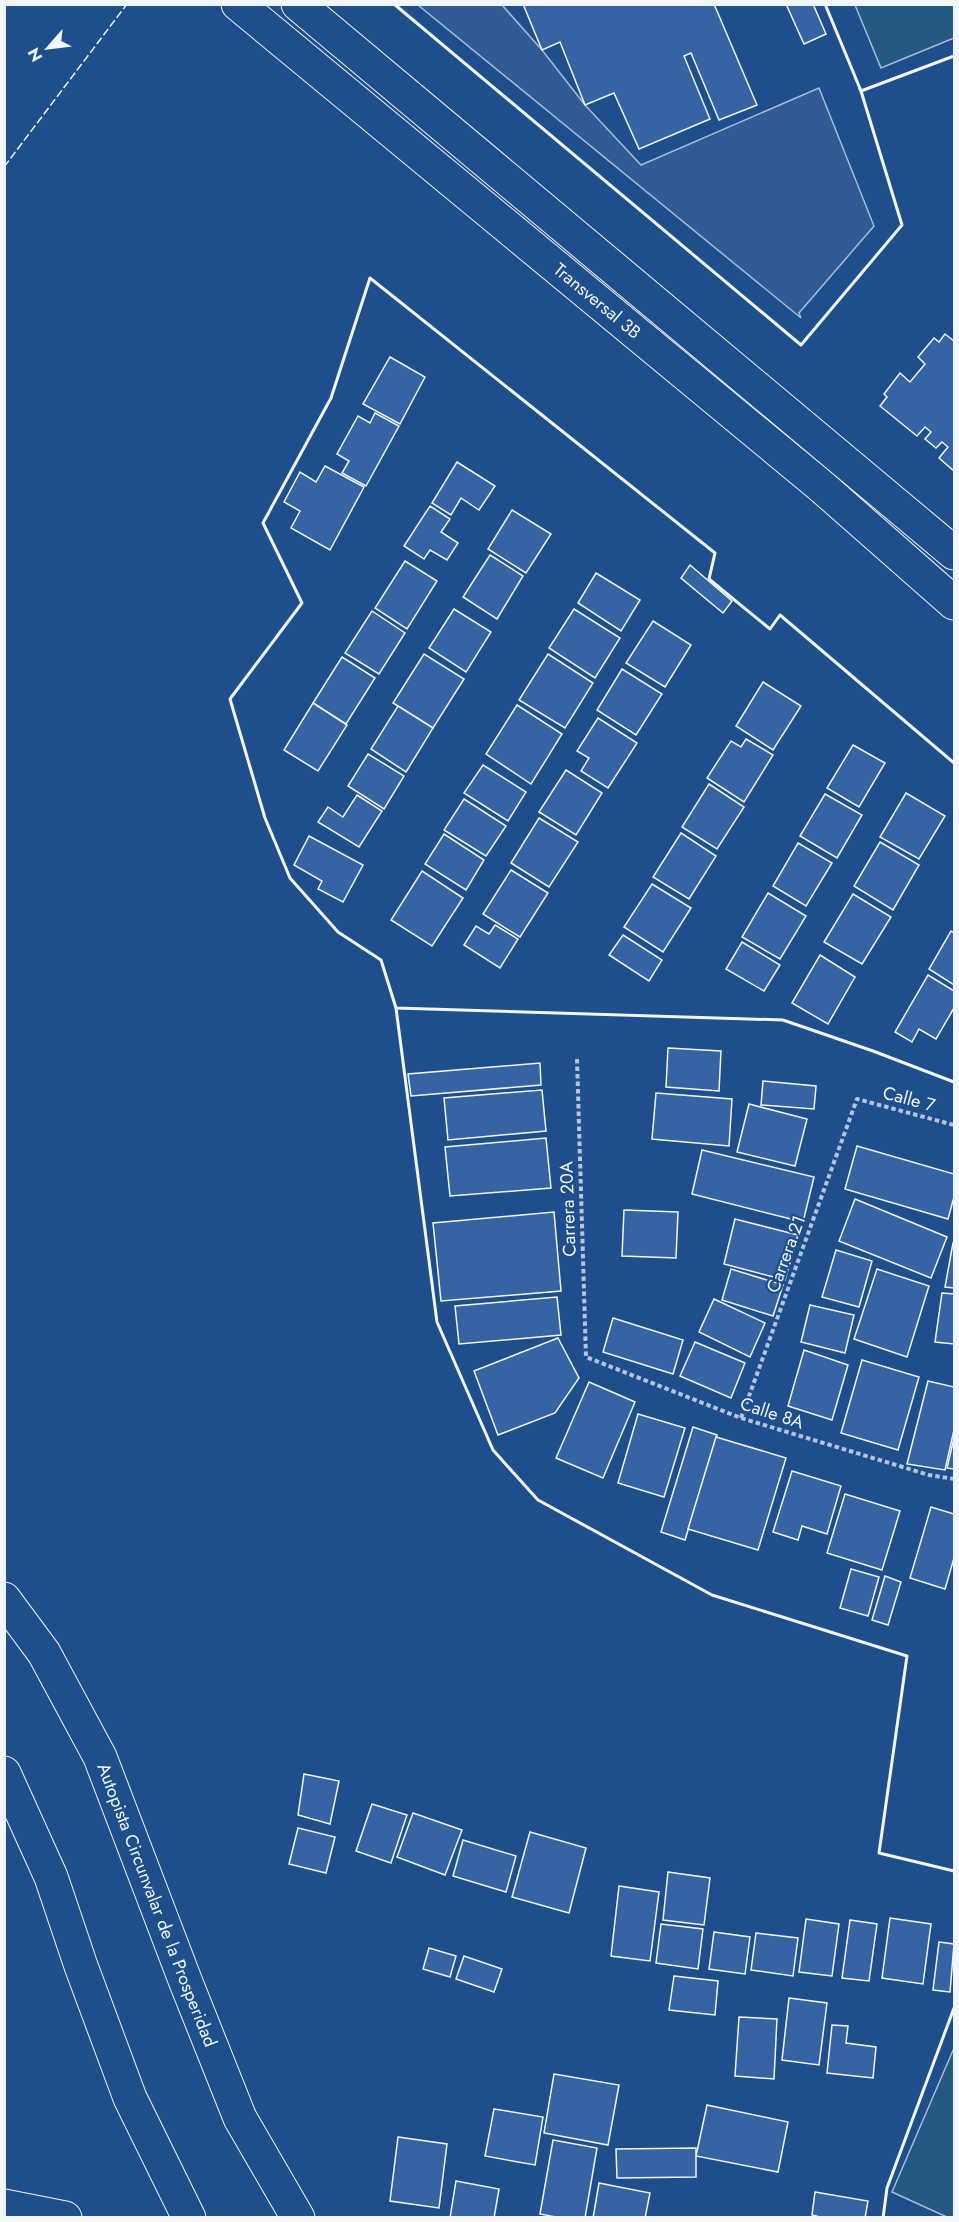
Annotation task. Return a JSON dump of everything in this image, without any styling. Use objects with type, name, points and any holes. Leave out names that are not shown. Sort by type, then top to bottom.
[{"type":"main road","name":"Transversal 3B","points":[[238,4],[821,486],[954,603]]},
{"type":"main road","name":"Transversal 3B","points":[[298,4],[954,554]]},
{"type":"main road","name":"Autopista Circunvalar de la Prosperidad","points":[[4,1599],[44,1653],[100,1757],[240,2118],[298,2217]]},
{"type":"main road","points":[[4,1773],[51,1876],[129,2098],[189,2217]]},
{"type":"main road","points":[[4,2206],[65,2217]]},
{"type":"path","name":"Carrera 20A","points":[[577,1059],[586,1358]]},
{"type":"path","name":"Calle 7","points":[[857,1099],[954,1125]]},
{"type":"path","name":"Carrera 21","points":[[741,1418],[857,1099]]},
{"type":"path","name":"Calle 8A","points":[[586,1358],[741,1418],[929,1475],[954,1479]]},
{"type":"shaded area","points":[[418,5],[502,5],[542,50],[585,105],[641,165],[819,88],[874,226],[799,313],[801,318]]},
{"type":"shaded area","points":[[855,5],[954,5],[954,38],[881,68]]},
{"type":"shaded area","points":[[954,2048],[954,2217],[949,2218],[892,2192]]},
{"type":"building","points":[[523,4],[714,4],[757,105],[719,120],[691,53],[684,56],[710,119],[639,149],[614,93],[585,105],[560,42],[542,50]]},
{"type":"building","points":[[786,4],[813,4],[826,34],[804,44]]},
{"type":"building","points":[[945,334],[954,341],[954,471],[939,458],[948,447],[942,442],[936,448],[925,439],[931,432],[925,427],[917,436],[880,406],[887,397],[884,394],[900,373],[910,382],[925,364],[918,357],[934,338],[939,342]]},
{"type":"building","points":[[390,357],[425,377],[400,424],[363,404]]},
{"type":"building","points":[[375,413],[399,426],[366,486],[342,473],[349,461],[337,454],[358,416],[370,423]]},
{"type":"building","points":[[457,462],[495,486],[479,510],[461,498],[451,515],[432,503]]},
{"type":"building","points":[[325,466],[364,487],[330,550],[291,528],[300,511],[284,502],[300,472],[316,482]]},
{"type":"building","points":[[430,506],[450,519],[441,532],[458,543],[447,560],[430,550],[424,559],[404,546]]},
{"type":"building","points":[[512,510],[551,534],[526,573],[488,549]]},
{"type":"building","points":[[490,555],[523,576],[497,619],[463,597]]},
{"type":"building","points":[[405,561],[437,581],[407,629],[375,608]]},
{"type":"building","points":[[690,565],[732,601],[723,613],[681,578]]},
{"type":"building","points":[[596,573],[640,600],[621,631],[578,603]]},
{"type":"building","points":[[454,609],[491,632],[466,672],[429,648]]},
{"type":"building","points":[[574,609],[620,638],[595,678],[549,648]]},
{"type":"building","points":[[372,611],[405,633],[379,674],[345,653]]},
{"type":"building","points":[[653,621],[691,645],[665,687],[626,663]]},
{"type":"building","points":[[424,654],[464,679],[433,728],[393,703]]},
{"type":"building","points":[[548,654],[593,683],[565,728],[519,700]]},
{"type":"building","points":[[342,657],[375,678],[346,724],[313,703]]},
{"type":"building","points":[[622,669],[662,694],[636,735],[597,710]]},
{"type":"building","points":[[763,682],[801,706],[773,750],[736,726]]},
{"type":"building","points":[[313,703],[347,725],[318,771],[284,750]]},
{"type":"building","points":[[517,705],[562,734],[531,784],[486,754]]},
{"type":"building","points":[[398,706],[433,728],[406,772],[371,749]]},
{"type":"building","points":[[598,718],[637,743],[608,788],[581,771],[589,758],[577,751]]},
{"type":"building","points":[[746,739],[773,755],[744,802],[707,778],[731,741],[741,747]]},
{"type":"building","points":[[853,745],[885,763],[859,807],[827,788]]},
{"type":"building","points":[[368,754],[404,776],[384,809],[348,786]]},
{"type":"building","points":[[483,765],[526,792],[508,821],[464,793]]},
{"type":"building","points":[[566,770],[602,793],[576,835],[539,812]]},
{"type":"building","points":[[709,784],[744,807],[717,849],[682,827]]},
{"type":"building","points":[[906,793],[945,816],[919,859],[880,837]]},
{"type":"building","points":[[825,794],[862,815],[837,858],[800,836]]},
{"type":"building","points":[[357,795],[382,811],[359,847],[318,822],[328,807],[343,817]]},
{"type":"building","points":[[464,799],[506,826],[486,856],[444,830]]},
{"type":"building","points":[[539,818],[578,842],[549,887],[511,863]]},
{"type":"building","points":[[681,833],[716,856],[689,899],[653,877]]},
{"type":"building","points":[[444,834],[484,860],[466,890],[425,864]]},
{"type":"building","points":[[309,836],[363,865],[343,902],[318,889],[322,881],[294,865]]},
{"type":"building","points":[[880,842],[919,865],[893,910],[854,886]]},
{"type":"building","points":[[798,843],[832,863],[806,906],[773,886]]},
{"type":"building","points":[[511,870],[548,893],[520,937],[483,914]]},
{"type":"building","points":[[422,871],[463,898],[432,946],[391,920]]},
{"type":"building","points":[[652,884],[691,908],[663,952],[624,927]]},
{"type":"building","points":[[768,893],[806,916],[780,959],[742,937]]},
{"type":"building","points":[[853,894],[891,917],[862,964],[824,942]]},
{"type":"building","points":[[495,925],[518,939],[500,968],[464,945],[476,926],[489,934]]},
{"type":"building","points":[[951,931],[954,933],[954,985],[929,969]]},
{"type":"building","points":[[623,935],[662,960],[649,981],[609,955]]},
{"type":"building","points":[[742,942],[780,965],[764,991],[726,969]]},
{"type":"building","points":[[820,955],[855,977],[828,1024],[792,1003]]},
{"type":"building","points":[[928,975],[954,991],[954,1008],[936,1039],[919,1029],[912,1042],[895,1032]]},
{"type":"building","points":[[668,1048],[721,1051],[719,1091],[666,1087]]},
{"type":"building","points":[[540,1063],[541,1085],[411,1096],[408,1074]]},
{"type":"building","points":[[763,1081],[816,1086],[814,1109],[761,1105]]},
{"type":"building","points":[[542,1090],[546,1131],[448,1140],[444,1098]]},
{"type":"building","points":[[656,1093],[732,1099],[729,1146],[652,1139]]},
{"type":"building","points":[[749,1104],[807,1119],[795,1166],[737,1152]]},
{"type":"building","points":[[546,1138],[551,1188],[450,1196],[445,1147]]},
{"type":"building","points":[[857,1146],[954,1174],[954,1197],[948,1219],[845,1189]]},
{"type":"building","points":[[702,1150],[814,1177],[803,1222],[692,1194]]},
{"type":"building","points":[[855,1199],[947,1237],[931,1278],[839,1241]]},
{"type":"building","points":[[624,1210],[678,1212],[676,1258],[622,1256]]},
{"type":"building","points":[[554,1212],[561,1291],[441,1301],[433,1223]]},
{"type":"building","points":[[735,1219],[798,1235],[785,1280],[724,1264]]},
{"type":"building","points":[[954,1243],[954,1288],[945,1287]]},
{"type":"building","points":[[836,1250],[872,1261],[859,1307],[822,1297]]},
{"type":"building","points":[[731,1269],[783,1285],[773,1316],[722,1300]]},
{"type":"building","points":[[877,1269],[929,1286],[907,1357],[854,1339]]},
{"type":"building","points":[[942,1293],[954,1294],[954,1344],[935,1342]]},
{"type":"building","points":[[557,1297],[561,1335],[459,1344],[455,1306]]},
{"type":"building","points":[[714,1299],[765,1323],[750,1357],[699,1332]]},
{"type":"building","points":[[810,1305],[854,1315],[845,1353],[801,1342]]},
{"type":"building","points":[[613,1318],[683,1340],[673,1374],[603,1352]]},
{"type":"building","points":[[558,1338],[579,1378],[555,1413],[498,1435],[474,1371]]},
{"type":"building","points":[[695,1342],[745,1363],[731,1398],[680,1376]]},
{"type":"building","points":[[804,1350],[848,1365],[832,1420],[788,1406]]},
{"type":"building","points":[[862,1360],[919,1377],[898,1450],[841,1433]]},
{"type":"building","points":[[928,1381],[954,1387],[954,1430],[945,1470],[907,1464]]},
{"type":"building","points":[[589,1382],[635,1402],[603,1478],[556,1458]]},
{"type":"building","points":[[638,1414],[685,1428],[664,1497],[618,1483]]},
{"type":"building","points":[[693,1427],[717,1435],[685,1540],[661,1532]]},
{"type":"building","points":[[716,1437],[786,1458],[758,1550],[688,1529]]},
{"type":"building","points":[[954,1438],[954,1469],[947,1468]]},
{"type":"building","points":[[792,1471],[841,1486],[827,1534],[802,1526],[798,1540],[773,1532]]},
{"type":"building","points":[[845,1494],[900,1511],[882,1570],[827,1553]]},
{"type":"building","points":[[931,1507],[954,1514],[954,1558],[945,1589],[910,1578]]},
{"type":"building","points":[[851,1569],[879,1577],[868,1616],[840,1608]]},
{"type":"building","points":[[885,1576],[901,1582],[888,1625],[872,1620]]},
{"type":"building","points":[[304,1774],[339,1781],[330,1824],[298,1815]]},
{"type":"building","points":[[372,1804],[407,1815],[391,1863],[356,1851]]},
{"type":"building","points":[[413,1813],[462,1830],[445,1875],[397,1857]]},
{"type":"building","points":[[298,1828],[335,1837],[326,1873],[289,1864]]},
{"type":"building","points":[[530,1832],[586,1848],[569,1913],[512,1897]]},
{"type":"building","points":[[463,1840],[516,1856],[506,1892],[453,1876]]},
{"type":"building","points":[[668,1872],[710,1878],[704,1925],[663,1920]]},
{"type":"building","points":[[619,1886],[659,1892],[650,1961],[611,1956]]},
{"type":"building","points":[[890,1918],[931,1924],[923,1984],[882,1978]]},
{"type":"building","points":[[806,1919],[839,1924],[832,1976],[799,1972]]},
{"type":"building","points":[[850,1920],[877,1924],[869,1981],[842,1978]]},
{"type":"building","points":[[661,1924],[703,1929],[698,1969],[656,1963]]},
{"type":"building","points":[[714,1932],[750,1937],[745,1974],[709,1969]]},
{"type":"building","points":[[756,1933],[798,1938],[793,1976],[751,1970]]},
{"type":"building","points":[[939,1942],[954,1944],[950,1992],[933,1990]]},
{"type":"building","points":[[429,1948],[456,1956],[450,1977],[423,1969]]},
{"type":"building","points":[[464,1956],[502,1969],[494,1992],[456,1979]]},
{"type":"building","points":[[674,1976],[718,1981],[715,2015],[669,2010]]},
{"type":"building","points":[[789,1998],[827,2003],[819,2065],[782,2060]]},
{"type":"building","points":[[739,2017],[777,2019],[774,2079],[735,2076]]},
{"type":"building","points":[[832,2025],[848,2026],[846,2043],[876,2047],[873,2078],[827,2073]]},
{"type":"building","points":[[554,2074],[619,2085],[608,2145],[544,2133]]},
{"type":"building","points":[[707,2105],[788,2122],[778,2172],[696,2156]]},
{"type":"building","points":[[494,2109],[543,2117],[535,2165],[485,2156]]},
{"type":"building","points":[[398,2137],[447,2144],[439,2208],[390,2201]]},
{"type":"building","points":[[553,2140],[597,2148],[585,2218],[561,2218],[540,2214]]},
{"type":"building","points":[[696,2148],[696,2177],[617,2178],[616,2149]]},
{"type":"building","points":[[456,2181],[499,2189],[494,2218],[450,2218]]},
{"type":"building","points":[[599,2183],[650,2193],[645,2218],[593,2218]]},
{"type":"building","points":[[815,2192],[868,2201],[865,2218],[824,2218],[812,2215]]},
{"type":"fence","points":[[4,167],[127,4]]},
{"type":"wall","points":[[394,4],[801,345],[902,225],[861,91],[825,4]]},
{"type":"wall","points":[[860,89],[861,91],[954,56]]},
{"type":"wall","points":[[954,763],[780,615],[770,629],[709,579],[715,553],[370,278],[331,398],[263,523],[302,603],[230,699],[265,818],[290,878],[338,932],[381,960],[396,1008],[783,1020],[954,1082]]},
{"type":"wall","points":[[396,1008],[437,1322],[493,1450],[538,1500],[712,1595],[907,1656],[879,1853],[954,1871]]},
{"type":"wall","points":[[883,2218],[887,2188],[954,2008]]}]
